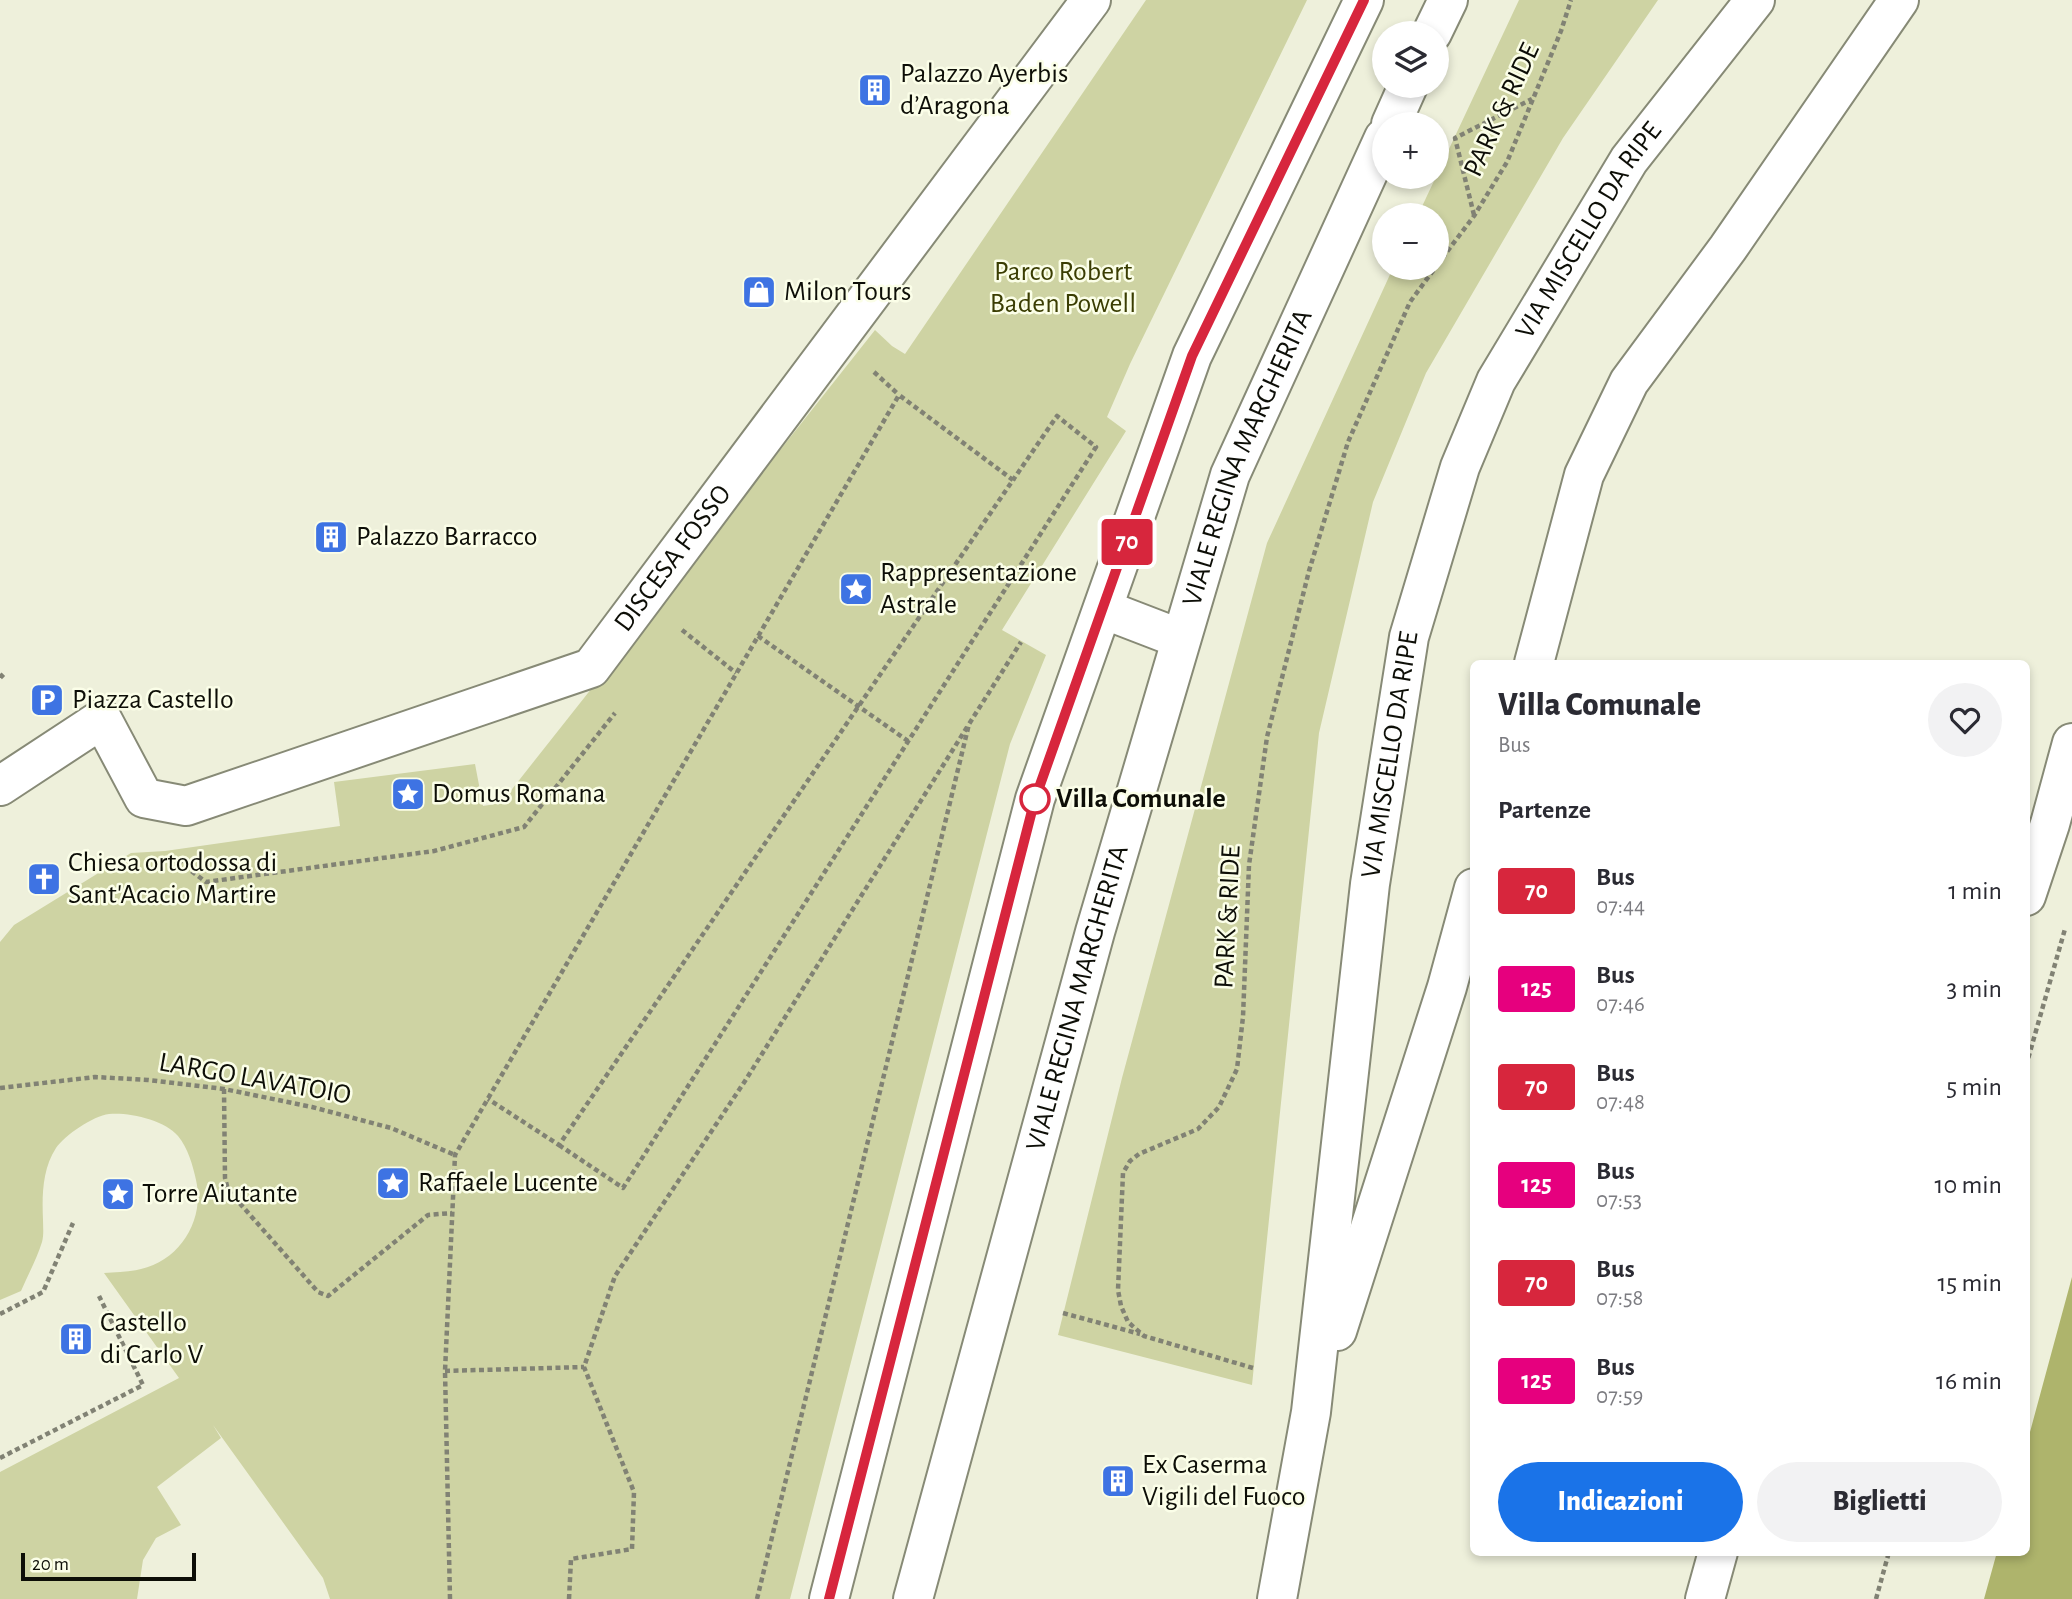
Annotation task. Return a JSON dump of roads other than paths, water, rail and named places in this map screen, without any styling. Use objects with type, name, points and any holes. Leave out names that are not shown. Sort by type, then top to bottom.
[{"type":"street","name":"DISCESA FOSSO","points":[[0,786],[102,719],[144,799],[186,806],[591,668],[1091,0]]},
{"type":"street","points":[[829,1599],[1035,799],[1192,356],[1364,0]]},
{"type":"street","points":[[1438,21],[1448,0]]},
{"type":"street","name":"VIA MISCELLO DA RIPE","points":[[1277,1599],[1311,1412],[1370,884],[1409,637],[1460,467],[1496,381],[1629,160],[1755,0]]},
{"type":"street","points":[[1535,660],[1584,475],[1629,382],[1728,247],[1899,0]]},
{"type":"street","name":"VIALE REGINA MARGHERITA","points":[[913,1599],[1096,932],[1230,475],[1372,164]]},
{"type":"street","points":[[1103,609],[1181,639]]},
{"type":"street","points":[[2030,883],[2050,824],[2072,743]]},
{"type":"street","points":[[1311,1412],[1447,987],[1470,903]]},
{"type":"street","points":[[1705,1599],[1717,1556]]},
{"type":"place","name":"Palazzo Ayerbis d’Aragona","points":[[875,90]]},
{"type":"place","name":"Milon Tours","points":[[759,292]]},
{"type":"place","name":"Palazzo Barracco","points":[[331,537]]},
{"type":"place","name":"Rappresentazione Astrale","points":[[856,589]]},
{"type":"place","name":"Piazza Castello","points":[[47,700]]},
{"type":"place","name":"Domus Romana","points":[[408,794]]},
{"type":"place","name":"Villa Comunale","points":[[1035,799]]},
{"type":"place","name":"Chiesa ortodossa di Sant'Acacio Martire","points":[[44,879]]},
{"type":"place","name":"Raffaele Lucente","points":[[393,1183]]},
{"type":"place","name":"Torre Aiutante","points":[[118,1194]]},
{"type":"place","name":"Castello di Carlo V","points":[[76,1339]]},
{"type":"place","name":"Ex Caserma Vigili del Fuoco","points":[[1118,1481]]},
{"type":"park label","name":"Parco Robert Baden Powell","points":[[1063,288]]}]
